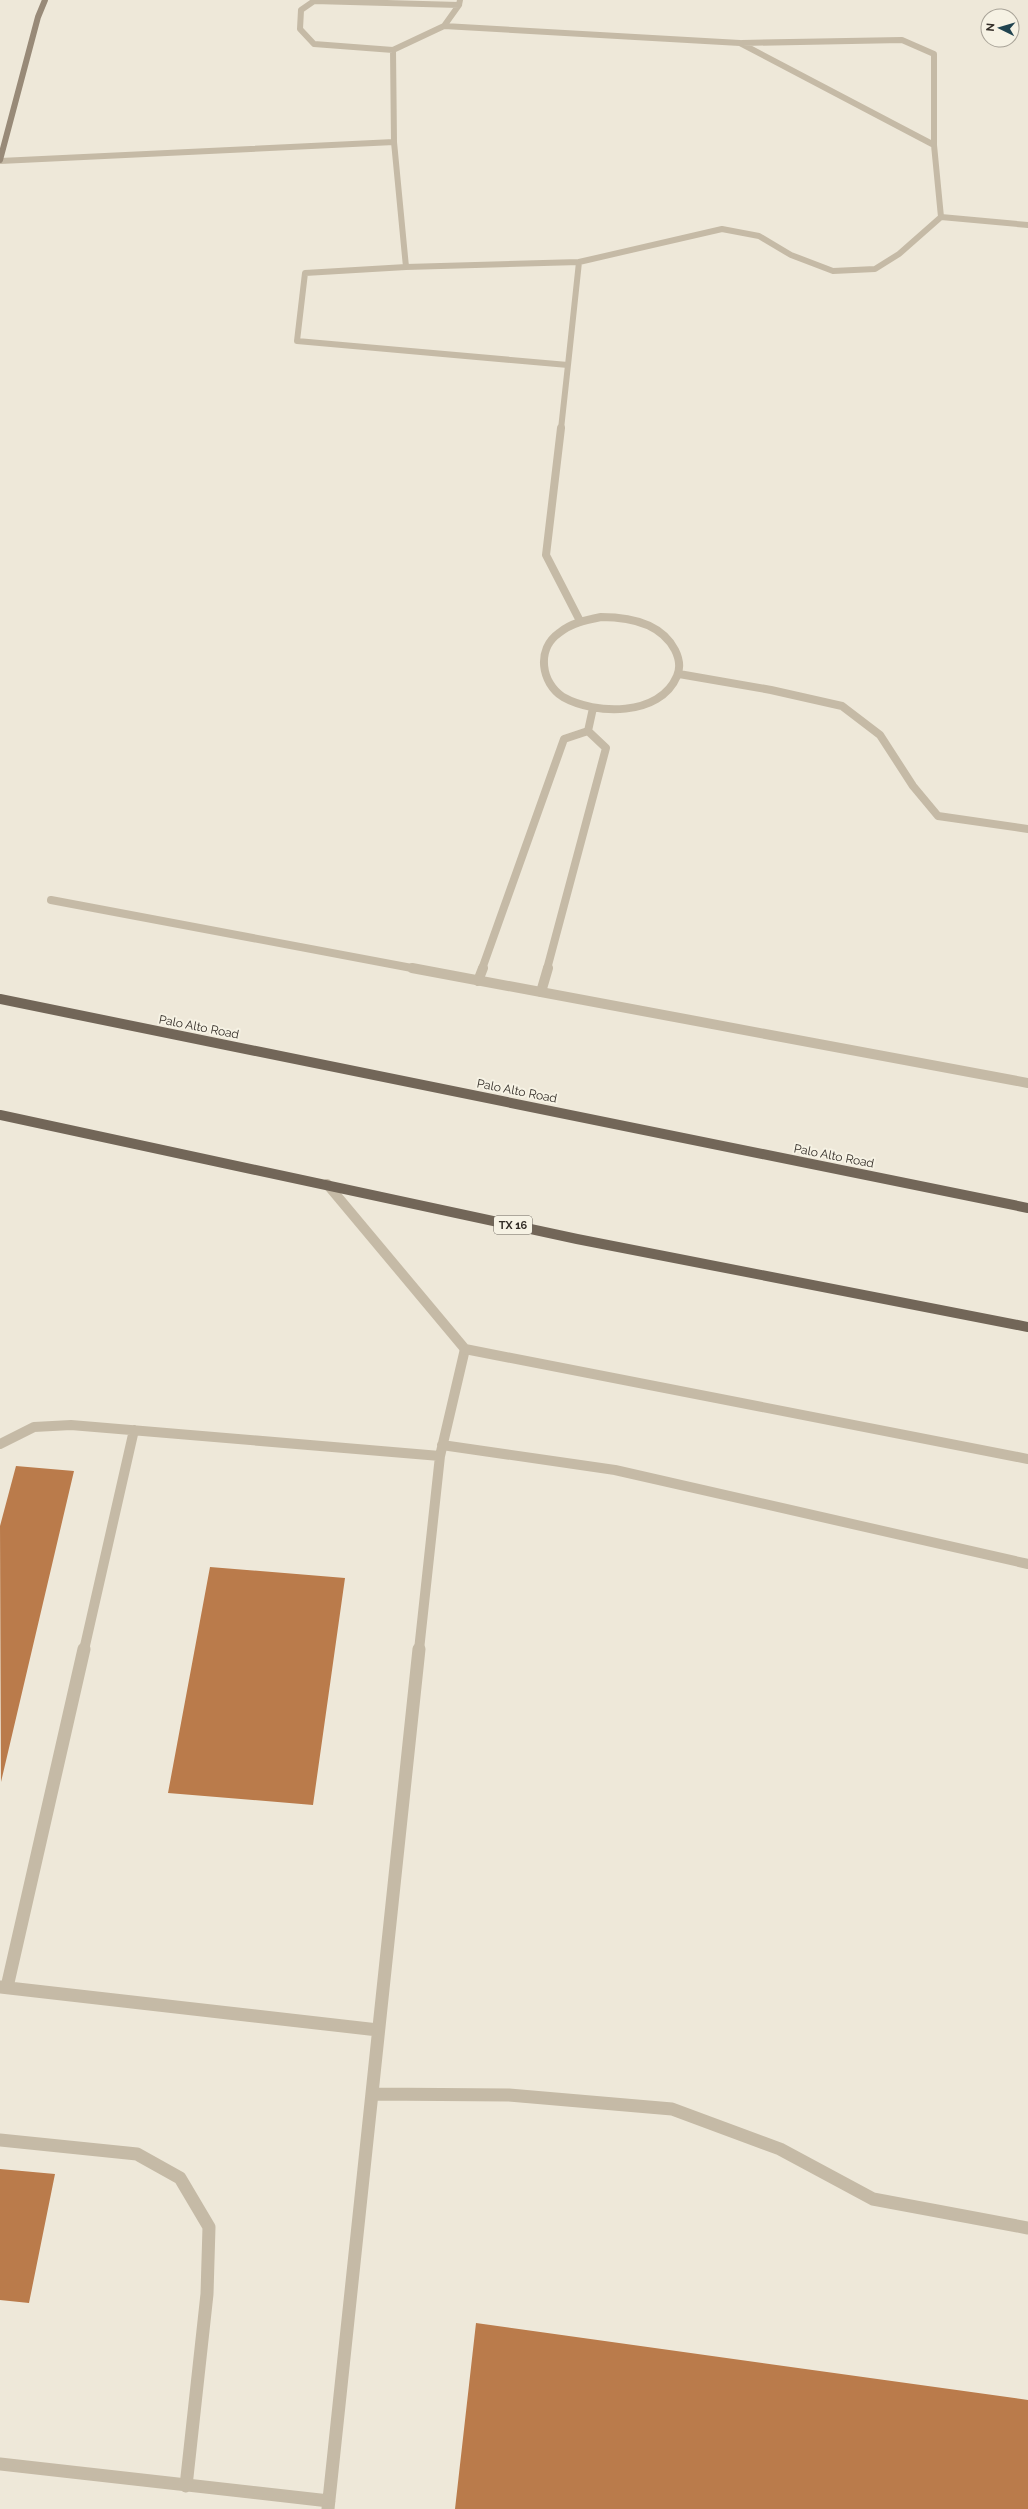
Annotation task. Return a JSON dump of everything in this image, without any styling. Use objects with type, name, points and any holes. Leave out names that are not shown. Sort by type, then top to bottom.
[{"type":"main road","points":[[0,160],[38,17],[45,0]]},
{"type":"main road","name":"Palo Alto Road","points":[[0,1000],[1028,1208]]},
{"type":"main road","name":"TX 16","points":[[0,1115],[585,1240],[1028,1327]]},
{"type":"street","points":[[459,3],[314,1],[302,10],[300,29],[314,44],[393,50],[444,26],[740,43],[902,40],[934,54],[934,145],[941,217]]},
{"type":"street","points":[[444,26],[459,3]]},
{"type":"street","points":[[740,43],[934,145]]},
{"type":"street","points":[[393,50],[394,142],[406,267]]},
{"type":"street","points":[[0,160],[394,142]]},
{"type":"street","points":[[568,365],[296,341],[305,273],[406,267],[579,262],[722,229],[759,236],[790,255],[833,271],[875,269],[899,254],[941,217],[1028,225]]},
{"type":"street","points":[[579,262],[546,555],[580,621]]},
{"type":"street","points":[[601,617],[622,618],[649,626],[661,632],[673,644],[680,659],[679,674],[671,688],[655,700],[635,708],[611,710],[593,708],[568,698],[552,686],[543,671],[543,656],[550,641],[562,629],[580,621],[601,617]]},
{"type":"street","points":[[679,674],[770,690],[842,706],[880,734],[913,786],[938,816],[1028,828]]},
{"type":"street","points":[[588,730],[593,708]]},
{"type":"street","points":[[478,980],[564,739],[588,730]]},
{"type":"street","points":[[541,992],[606,748],[588,730]]},
{"type":"street","points":[[51,900],[1028,1083]]},
{"type":"street","points":[[327,1184],[464,1349],[1028,1459]]},
{"type":"street","points":[[0,2464],[329,2505],[378,2030],[441,1451],[464,1349]]},
{"type":"street","points":[[0,1444],[34,1427],[71,1425],[441,1451],[615,1470],[1028,1564]]},
{"type":"street","points":[[134,1430],[4,1987],[378,2030]]},
{"type":"street","points":[[372,2094],[509,2095],[672,2109],[780,2149],[873,2199],[1028,2228]]},
{"type":"street","points":[[0,2140],[137,2154],[180,2178],[209,2227],[207,2294],[186,2486]]},
{"type":"building","points":[[16,1466],[74,1471],[1,1782],[0,1526]]},
{"type":"building","points":[[210,1567],[345,1578],[313,1805],[168,1793]]},
{"type":"building","points":[[0,2169],[55,2174],[29,2303],[0,2300]]},
{"type":"building","points":[[476,2323],[1028,2400],[1028,2509],[455,2509]]}]
